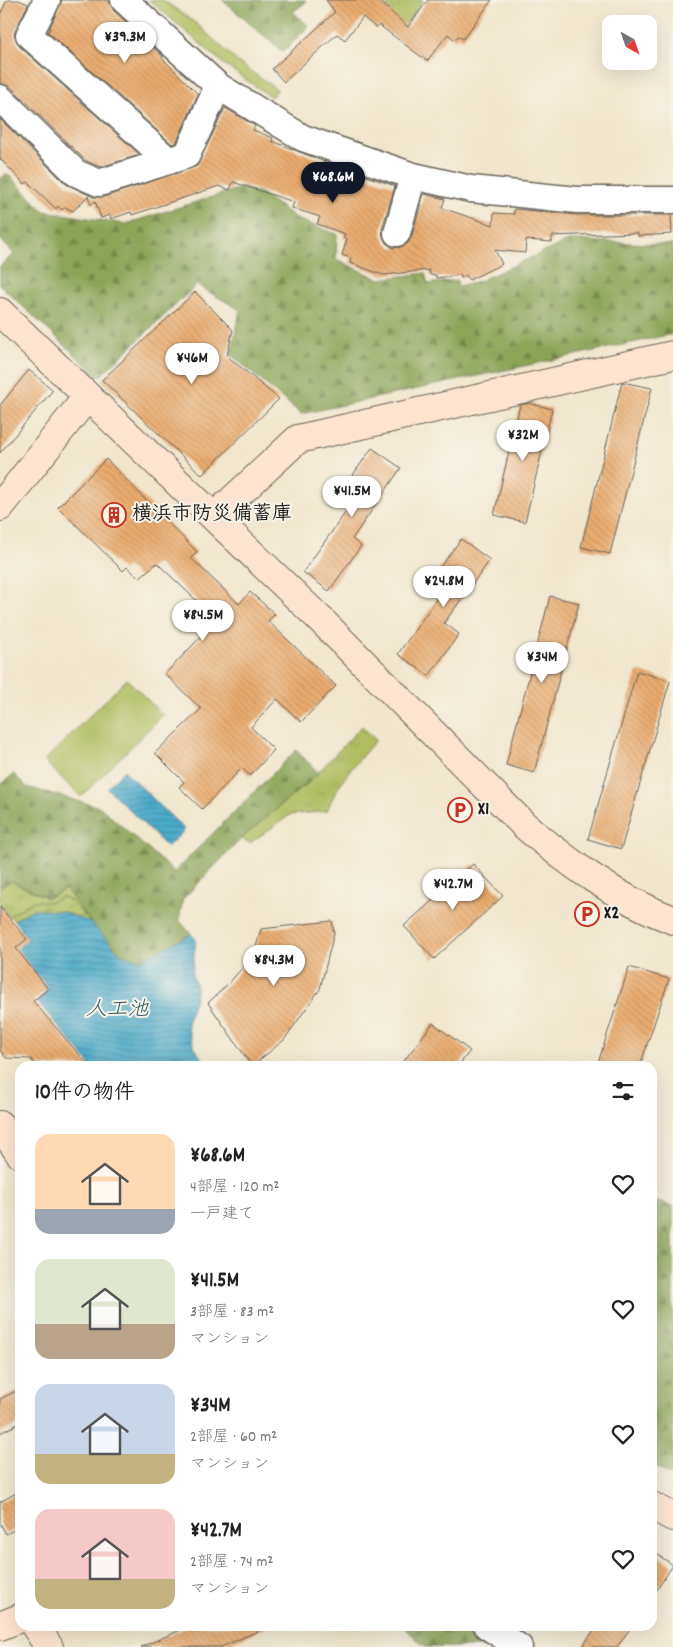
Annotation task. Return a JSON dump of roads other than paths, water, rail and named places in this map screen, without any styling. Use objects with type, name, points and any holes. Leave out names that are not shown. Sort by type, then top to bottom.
[{"type":"street","points":[[47,0],[29,35],[169,161]]},
{"type":"street","points":[[124,0],[218,86],[303,138],[413,176],[471,189],[559,198],[673,200]]},
{"type":"street","points":[[0,98],[76,173],[99,183],[188,155],[218,86]]},
{"type":"street","points":[[397,233],[413,176]]},
{"type":"street","points":[[0,312],[215,516],[322,621],[524,826],[586,875],[626,898],[673,920]]},
{"type":"street","points":[[215,516],[298,439],[673,355]]},
{"type":"street","points":[[0,507],[88,397]]},
{"type":"street","points":[[0,1125],[15,1147]]},
{"type":"street","points":[[657,1509],[673,1517]]},
{"type":"street","points":[[0,1626],[15,1620]]},
{"type":"street","points":[[38,1631],[49,1647]]},
{"type":"street","points":[[495,1631],[519,1647]]},
{"type":"water","points":[[124,770],[185,830],[167,847],[107,788]]},
{"type":"water","name":"人工池","points":[[34,909],[64,912],[91,923],[121,954],[141,960],[191,934],[196,939],[192,976],[195,982],[196,994],[189,1018],[188,1030],[195,1047],[204,1061],[87,1061],[37,1001],[46,993],[14,952],[28,939],[14,920]]},
{"type":"place","name":"横浜市防災備蓄庫","points":[[114,515]]},
{"type":"place","name":"X1","points":[[460,810]]},
{"type":"place","name":"X2","points":[[587,914]]}]
